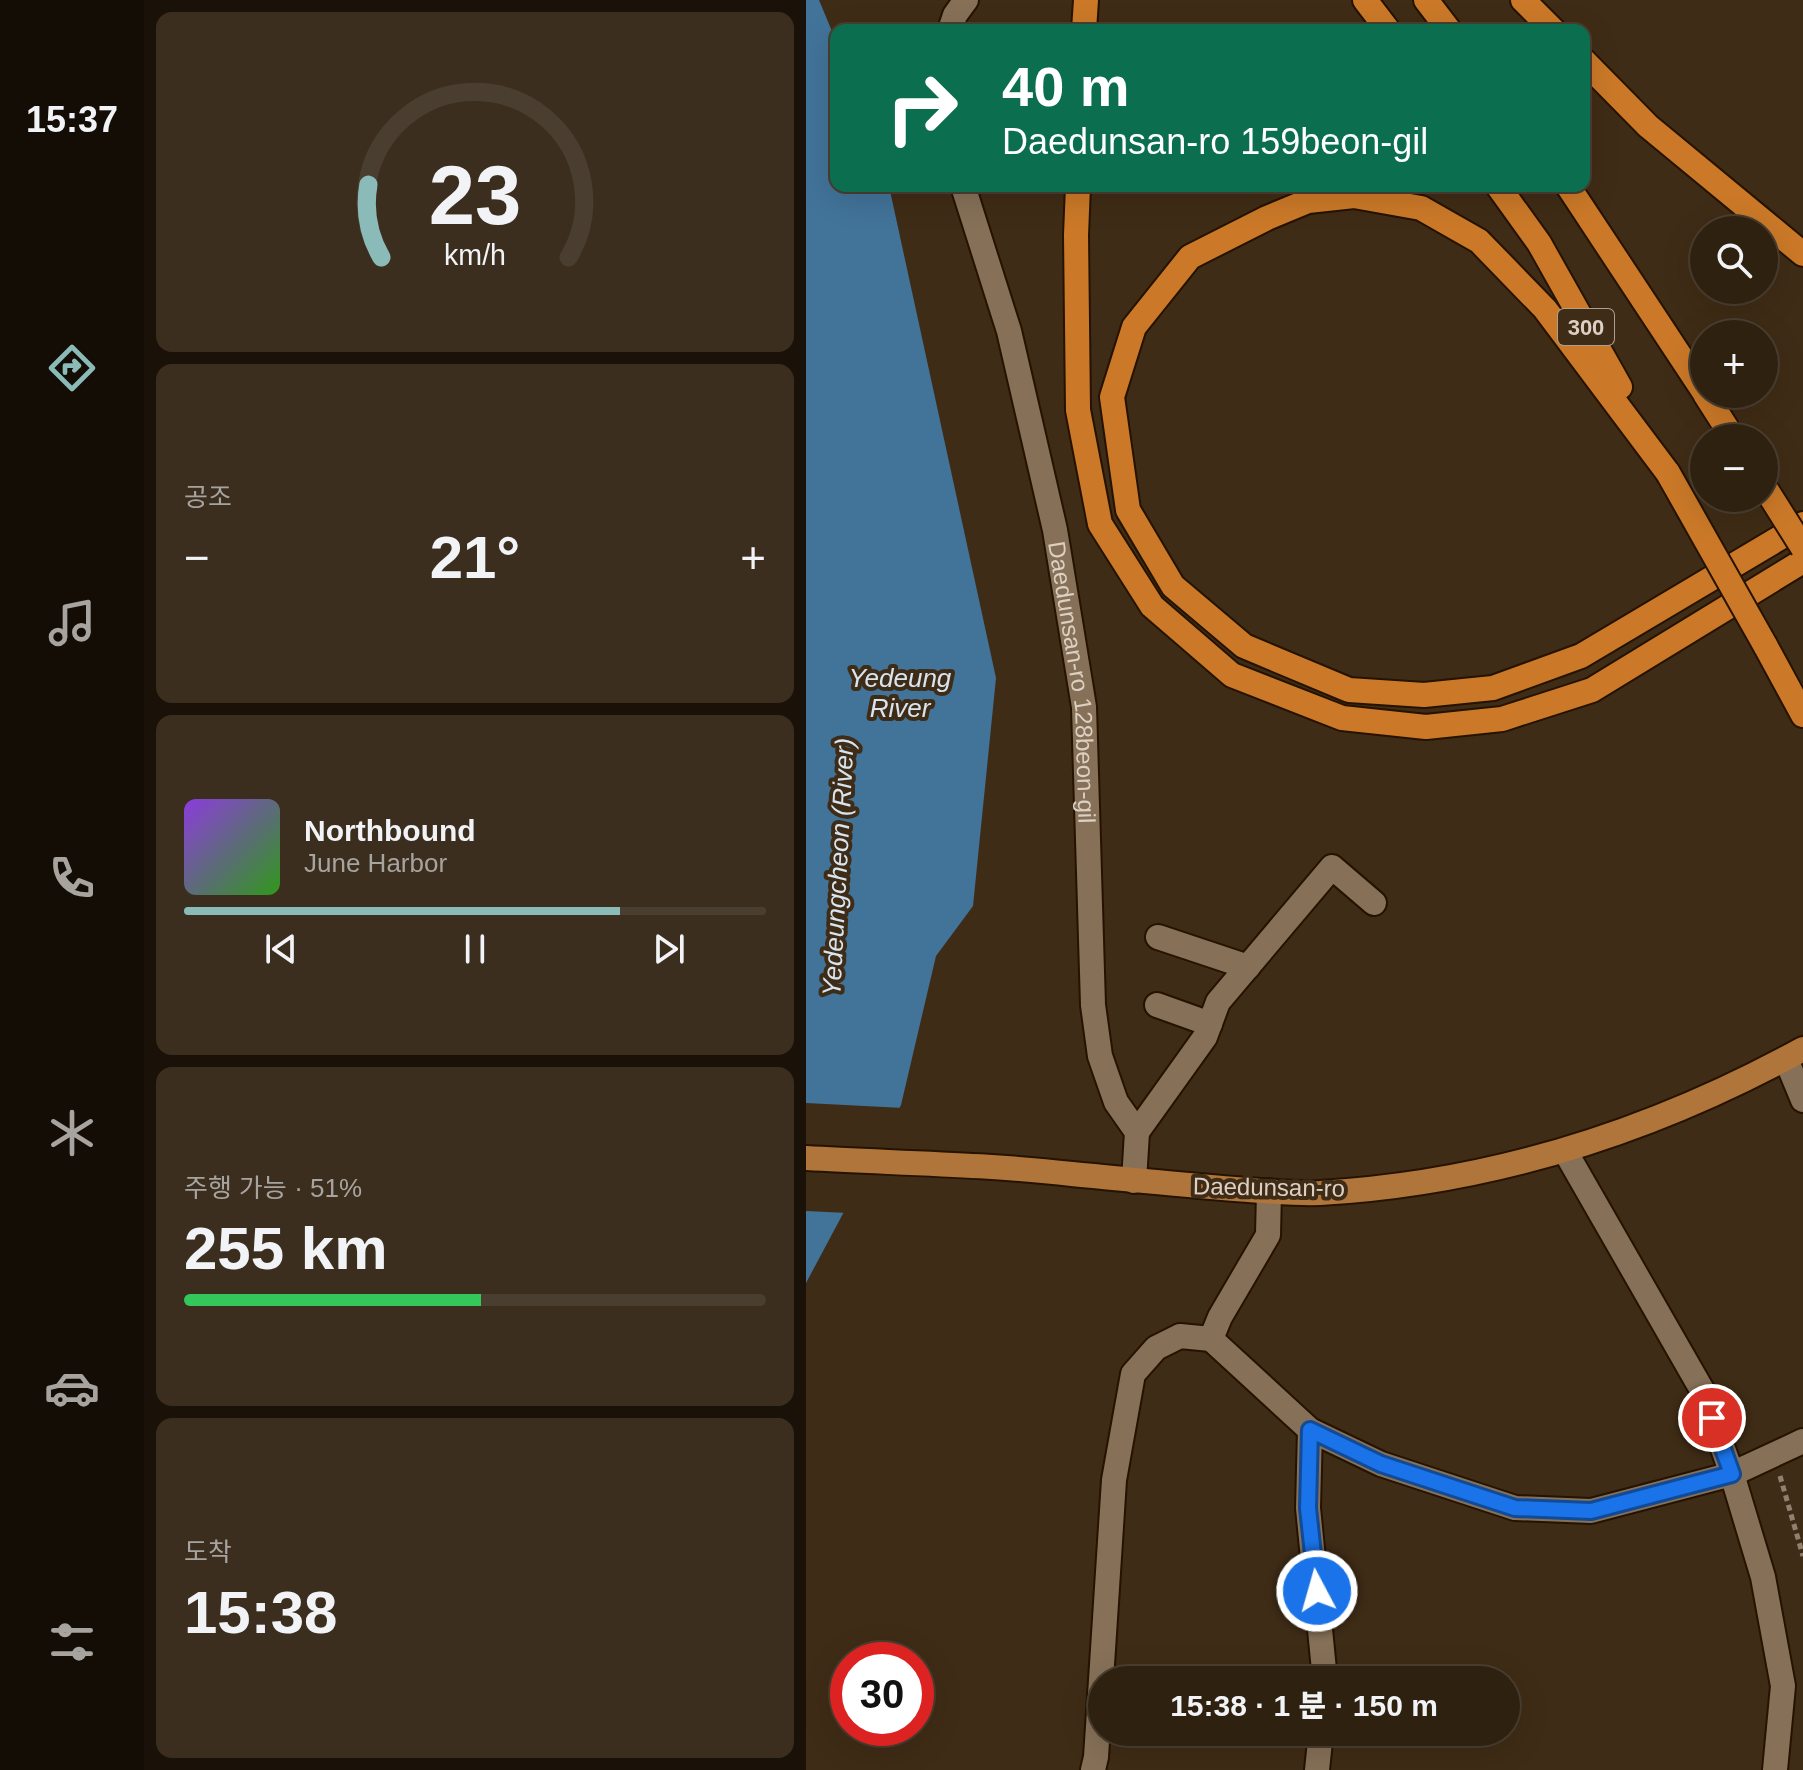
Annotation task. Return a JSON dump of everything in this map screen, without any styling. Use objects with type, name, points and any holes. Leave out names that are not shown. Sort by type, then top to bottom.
[{"type":"highway","points":[[1084,24],[1086,0]]},
{"type":"highway","points":[[1365,0],[1383,24]]},
{"type":"highway","points":[[1426,0],[1444,24]]},
{"type":"highway","points":[[1523,0],[1547,24]]},
{"type":"highway","points":[[1590,67],[1648,126],[1803,254]]},
{"type":"highway","points":[[1078,192],[1078,410],[1100,524],[1152,606],[1232,675],[1342,718],[1426,727],[1502,719],[1592,690],[1803,561]]},
{"type":"highway","name":"300","points":[[1502,192],[1539,243],[1803,715]]},
{"type":"highway","name":"300","points":[[1572,192],[1690,371]]},
{"type":"highway","points":[[1668,473],[1545,309],[1479,241],[1421,208],[1354,196],[1308,201],[1190,257],[1134,327],[1112,397],[1128,510],[1173,586],[1244,646],[1349,690],[1424,695],[1493,688],[1581,656],[1803,524]]},
{"type":"highway","points":[[1778,508],[1803,548]]},
{"type":"main road","name":"Daedunsan-ro","points":[[806,1158],[1070,1173],[1269,1191],[1317,1193],[1372,1188],[1453,1176],[1565,1151],[1648,1123],[1706,1099],[1794,1054]]},
{"type":"street","points":[[952,24],[966,0]]},
{"type":"street","name":"Daedunsan-ro 128beon-gil","points":[[965,192],[1009,331],[1055,530],[1084,707],[1093,1005],[1100,1056],[1116,1102],[1137,1132]]},
{"type":"street","points":[[1134,1181],[1137,1132],[1205,1037],[1218,1002],[1332,867],[1374,903]]},
{"type":"street","points":[[1158,937],[1248,967]]},
{"type":"street","points":[[1157,1005],[1210,1024]]},
{"type":"street","points":[[1794,1054],[1803,1100]]},
{"type":"street","points":[[1565,1151],[1702,1390],[1732,1474],[1763,1577],[1783,1686],[1775,1770]]},
{"type":"street","points":[[1211,1339],[1220,1317],[1268,1235],[1269,1191]]},
{"type":"street","points":[[1093,1770],[1114,1480],[1133,1374],[1156,1348],[1180,1336],[1211,1339],[1310,1430],[1381,1464],[1515,1508],[1591,1511],[1732,1474],[1803,1441]]},
{"type":"street","points":[[1310,1430],[1308,1508],[1324,1666]]},
{"type":"street","points":[[1317,1770],[1320,1746]]},
{"type":"path","points":[[1779,1475],[1803,1556]]},
{"type":"water","name":"Yedeung River","points":[[806,0],[819,0],[830,27],[830,192],[890,192],[996,678],[973,906],[936,956],[901,1105],[806,1283]]},
{"type":"pier","points":[[806,1103],[903,1108],[848,1213],[806,1211]]},
{"type":"route","points":[[1317,1591],[1308,1508],[1310,1430],[1381,1464],[1515,1508],[1591,1511],[1732,1474],[1712,1418]]},
{"type":"water label","name":"Yedeungcheon (River)","points":[[838,867]]}]
